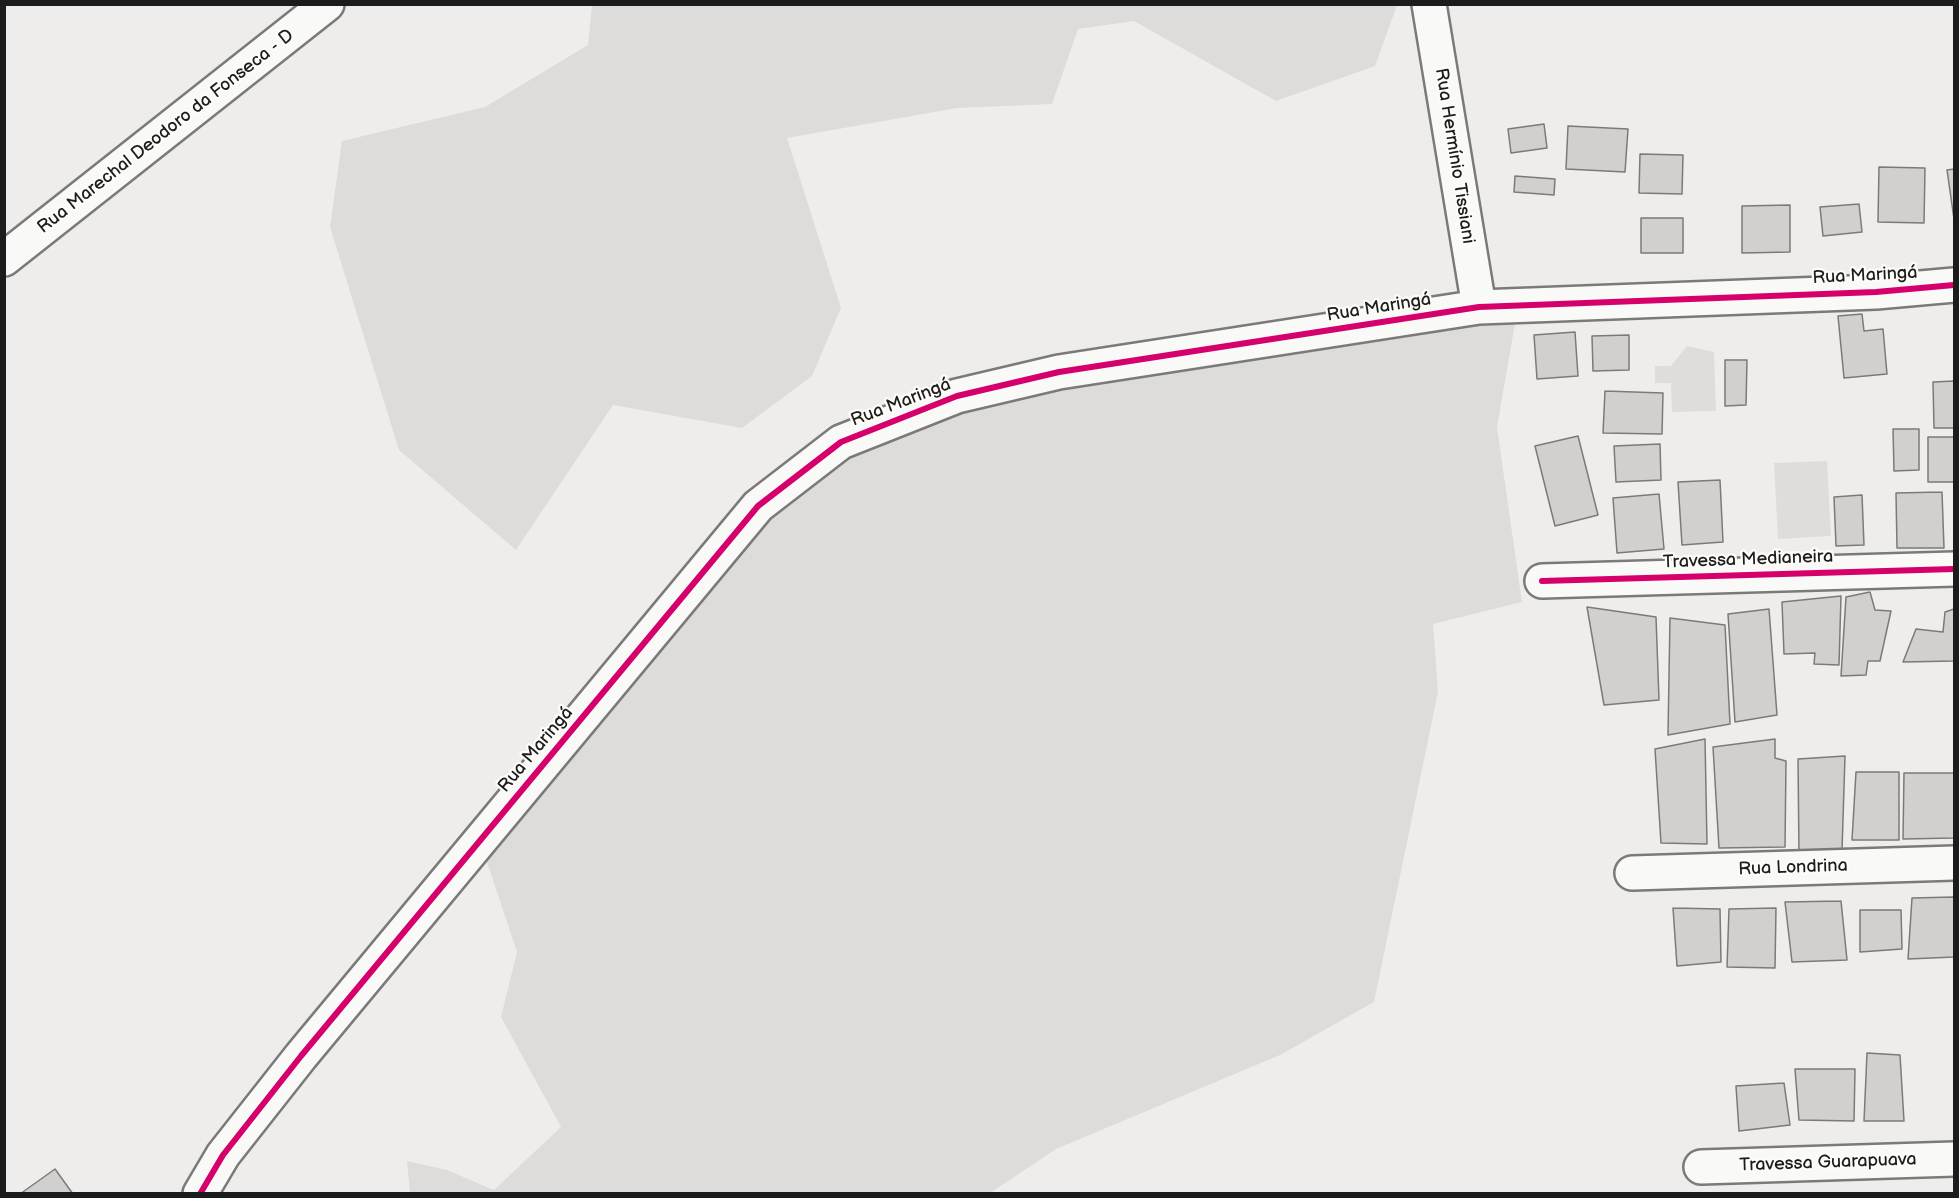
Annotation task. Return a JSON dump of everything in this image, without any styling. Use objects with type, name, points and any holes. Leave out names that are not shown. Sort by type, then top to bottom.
[{"type":"street","name":"Rua Marechal Deodoro da Fonseca - D","points":[[4,259],[327,4]]},
{"type":"street","name":"Rua Hermínio Tissiani","points":[[1429,4],[1479,307]]},
{"type":"street","name":"Rua Maringá","points":[[200,1194],[223,1155],[301,1056],[758,506],[841,442],[957,396],[1059,372],[1479,307],[1876,292],[1954,285]]},
{"type":"street","name":"Travessa Medianeira","points":[[1542,581],[1954,568]]},
{"type":"street","name":"Rua Londrina","points":[[1632,873],[1954,863]]},
{"type":"street","name":"Travessa Guarapuava","points":[[1701,1167],[1954,1160]]},
{"type":"shaded area","points":[[592,4],[1397,5],[1375,66],[1276,101],[1134,21],[1078,29],[1052,104],[957,108],[787,138],[841,308],[812,376],[742,428],[613,405],[516,550],[399,450],[330,227],[342,141],[485,107],[588,45]]},
{"type":"shaded area","points":[[1518,306],[1497,427],[1522,602],[1433,624],[1438,692],[1374,1002],[1280,1055],[1056,1149],[990,1193],[410,1193],[407,1161],[447,1170],[494,1190],[561,1127],[501,1017],[517,952],[480,841],[758,506],[957,396]]},
{"type":"shaded area","points":[[1687,346],[1714,352],[1716,411],[1672,412],[1671,383],[1655,383],[1655,366],[1671,366]]},
{"type":"shaded area","points":[[1827,461],[1831,536],[1778,539],[1774,463]]},
{"type":"building","points":[[1544,124],[1547,148],[1511,153],[1508,129]]},
{"type":"building","points":[[1568,126],[1628,129],[1625,172],[1566,169]]},
{"type":"building","points":[[1640,154],[1683,155],[1682,194],[1639,193]]},
{"type":"building","points":[[1879,167],[1925,168],[1924,223],[1878,222]]},
{"type":"building","points":[[1954,169],[1954,219],[1947,170]]},
{"type":"building","points":[[1515,176],[1555,179],[1554,195],[1514,192]]},
{"type":"building","points":[[1859,204],[1862,232],[1823,236],[1820,207]]},
{"type":"building","points":[[1790,205],[1790,252],[1742,253],[1742,206]]},
{"type":"building","points":[[1641,218],[1683,218],[1683,253],[1641,253]]},
{"type":"building","points":[[1862,314],[1864,331],[1883,329],[1887,374],[1844,378],[1838,316]]},
{"type":"building","points":[[1575,332],[1578,376],[1537,379],[1534,335]]},
{"type":"building","points":[[1629,335],[1629,370],[1593,371],[1592,336]]},
{"type":"building","points":[[1725,360],[1747,360],[1746,405],[1725,406]]},
{"type":"building","points":[[1954,381],[1954,428],[1934,428],[1933,382]]},
{"type":"building","points":[[1605,391],[1663,393],[1662,434],[1603,433]]},
{"type":"building","points":[[1893,429],[1919,429],[1919,470],[1894,471]]},
{"type":"building","points":[[1578,436],[1598,515],[1555,526],[1535,446]]},
{"type":"building","points":[[1928,437],[1954,437],[1954,482],[1928,482]]},
{"type":"building","points":[[1660,444],[1661,480],[1616,482],[1614,446]]},
{"type":"building","points":[[1720,480],[1723,542],[1682,545],[1678,482]]},
{"type":"building","points":[[1942,492],[1944,548],[1897,548],[1896,493]]},
{"type":"building","points":[[1659,494],[1664,549],[1617,553],[1613,498]]},
{"type":"building","points":[[1862,495],[1864,545],[1836,546],[1834,497]]},
{"type":"building","points":[[1870,592],[1875,610],[1891,611],[1880,661],[1868,661],[1866,675],[1841,676],[1846,597]]},
{"type":"building","points":[[1841,596],[1839,665],[1814,664],[1815,653],[1784,654],[1782,602]]},
{"type":"building","points":[[1587,607],[1656,617],[1659,700],[1604,705]]},
{"type":"building","points":[[1769,609],[1777,715],[1735,722],[1728,614]]},
{"type":"building","points":[[1954,609],[1954,661],[1903,662],[1916,629],[1943,632],[1945,612]]},
{"type":"building","points":[[1670,618],[1725,625],[1730,724],[1668,735]]},
{"type":"building","points":[[1705,739],[1707,844],[1661,843],[1655,749]]},
{"type":"building","points":[[1775,739],[1775,758],[1786,761],[1785,847],[1719,848],[1713,747]]},
{"type":"building","points":[[1845,756],[1842,851],[1799,854],[1798,759]]},
{"type":"building","points":[[1856,772],[1899,772],[1899,840],[1852,840]]},
{"type":"building","points":[[1904,773],[1954,773],[1954,838],[1903,839]]},
{"type":"building","points":[[1954,897],[1954,957],[1908,959],[1912,898]]},
{"type":"building","points":[[1841,901],[1847,960],[1792,962],[1785,902]]},
{"type":"building","points":[[1673,908],[1720,909],[1721,962],[1677,966]]},
{"type":"building","points":[[1776,908],[1775,968],[1727,967],[1729,909]]},
{"type":"building","points":[[1860,910],[1901,910],[1902,949],[1860,952]]},
{"type":"building","points":[[1867,1053],[1900,1055],[1904,1121],[1864,1121]]},
{"type":"building","points":[[1795,1069],[1855,1069],[1854,1121],[1799,1120]]},
{"type":"building","points":[[1784,1083],[1790,1125],[1739,1131],[1736,1086]]},
{"type":"building","points":[[55,1169],[73,1194],[20,1194]]},
{"type":"cycle path","points":[[200,1194],[223,1155],[301,1056],[758,506],[841,442],[957,396],[1059,372],[1479,307],[1876,292],[1954,285]]},
{"type":"cycle path","points":[[1542,581],[1954,569]]}]
